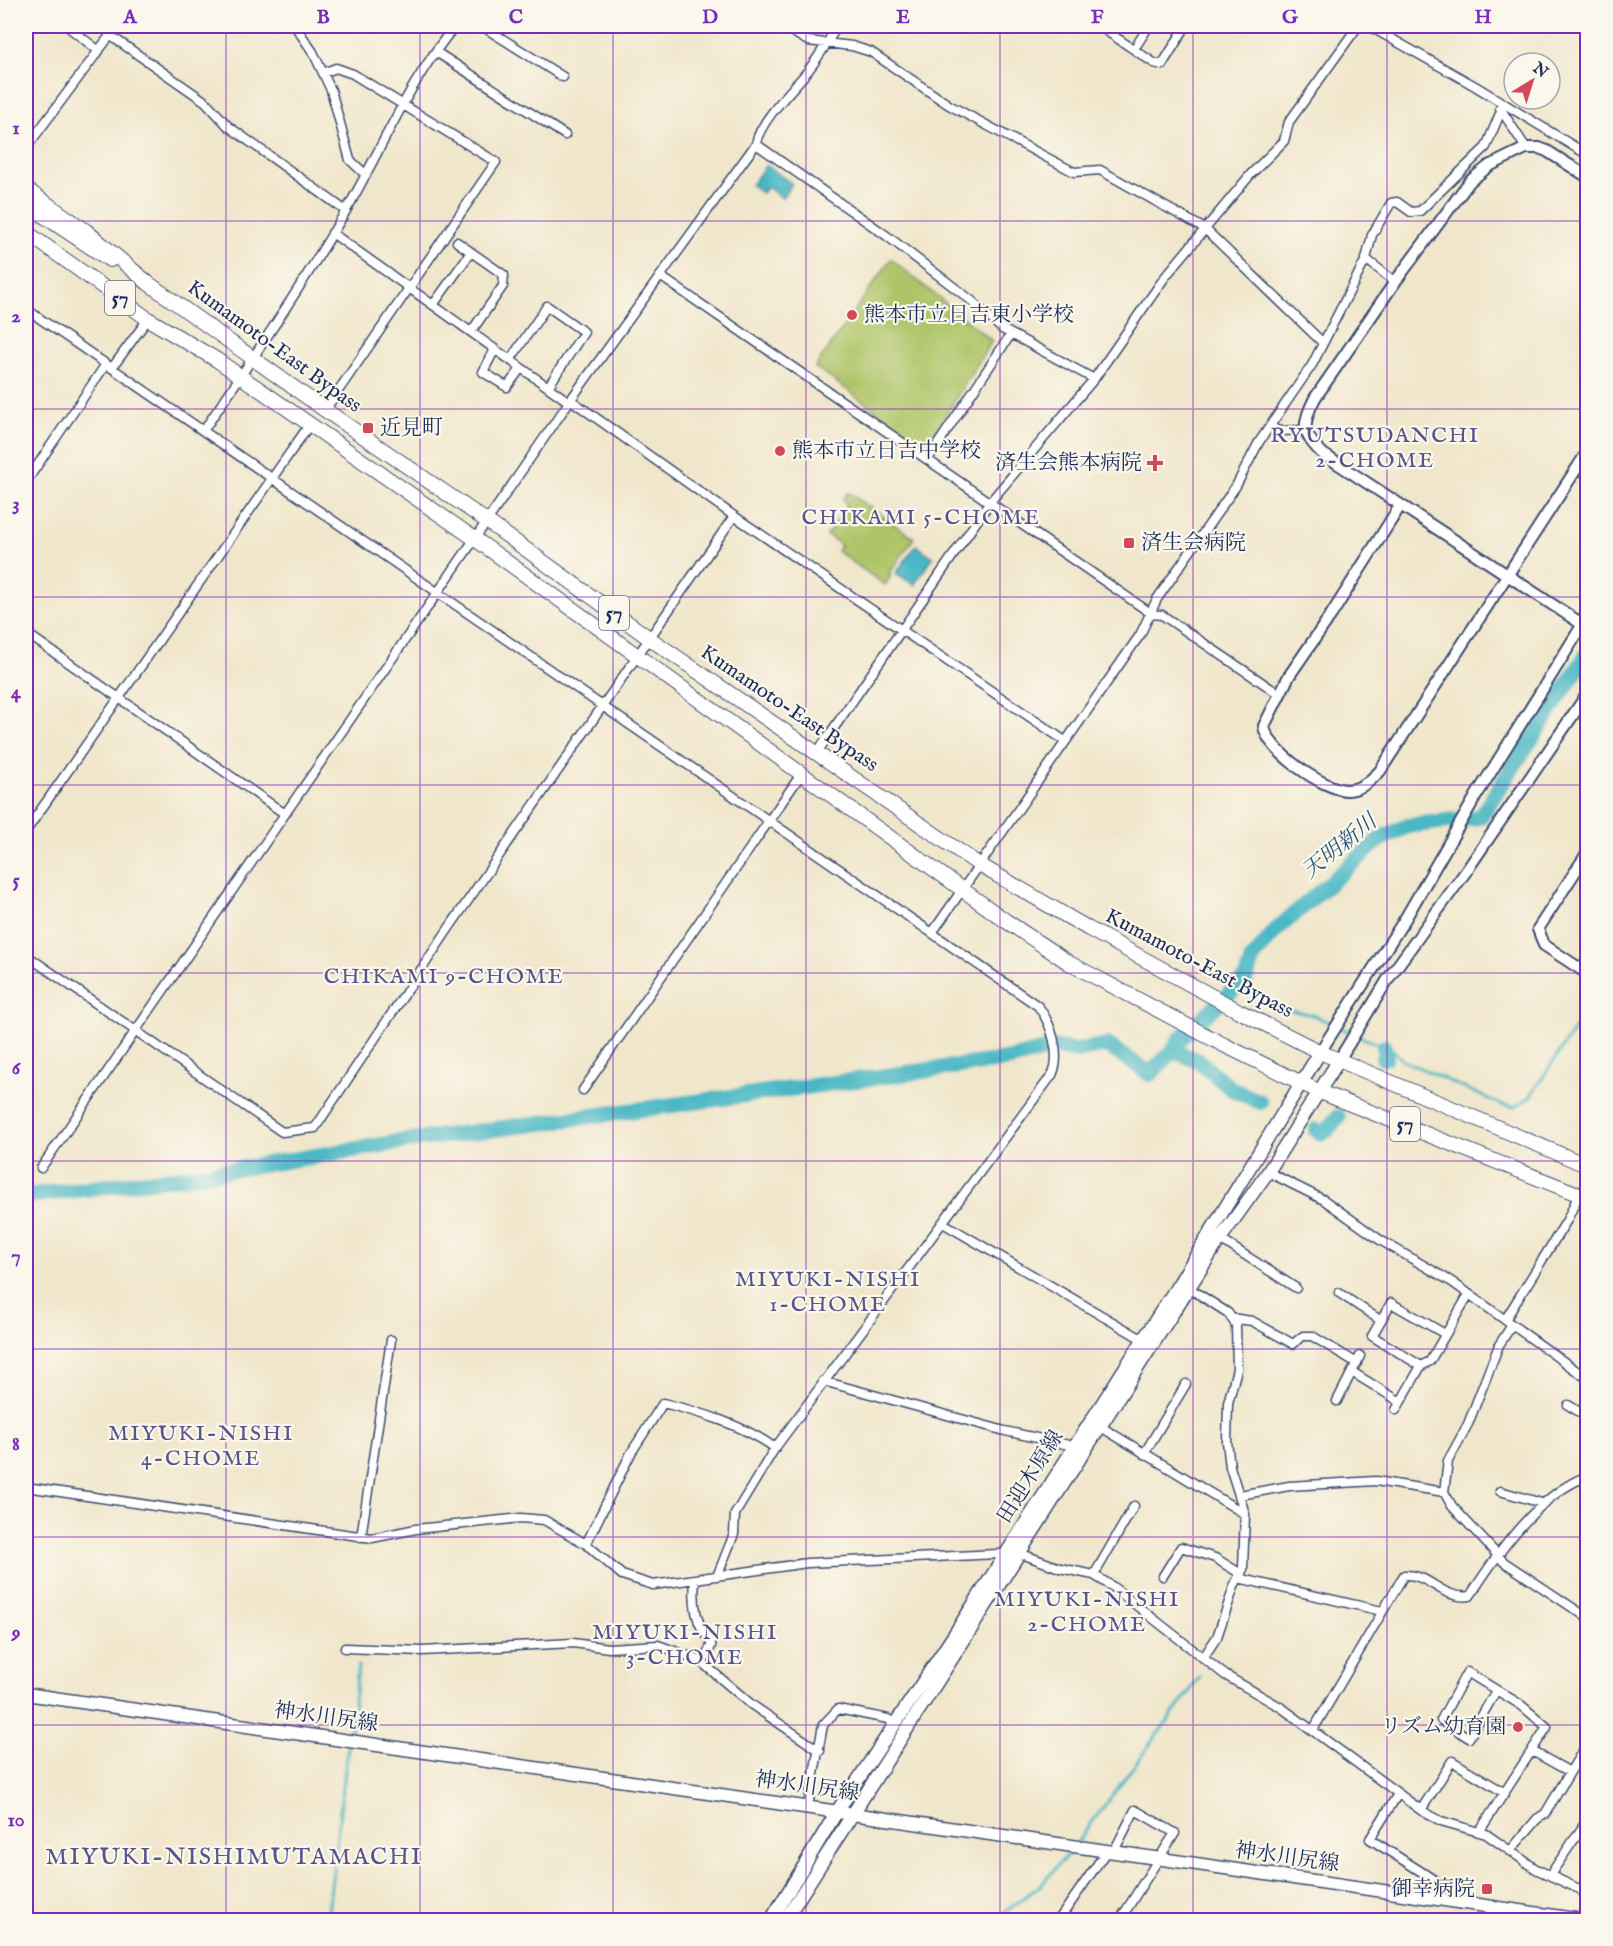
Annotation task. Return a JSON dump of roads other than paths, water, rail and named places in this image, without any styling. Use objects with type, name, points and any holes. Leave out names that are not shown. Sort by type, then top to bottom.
[{"type":"highway","name":"Kumamoto-East Bypass","points":[[26,189],[86,231],[148,283],[325,410],[488,522],[649,639],[978,864],[1089,929],[1239,1011],[1320,1052],[1587,1166]]},
{"type":"highway","points":[[26,204],[148,283]]},
{"type":"highway","points":[[26,222],[217,360]]},
{"type":"highway","name":"Kumamoto-East Bypass","points":[[26,232],[148,319],[217,360],[475,539],[962,887],[1006,921],[1069,963],[1224,1046],[1320,1092],[1583,1196]]},
{"type":"main road","name":"田迎木原線","points":[[785,1920],[1012,1553],[1184,1285],[1320,1052]]},
{"type":"main road","name":"田迎木原線","points":[[1184,1285],[1268,1172],[1339,1060]]},
{"type":"main road","name":"田迎木原線","points":[[771,1920],[838,1810],[1012,1553]]},
{"type":"main road","name":"神水川尻線","points":[[26,1694],[838,1810],[1109,1852],[1582,1920]]},
{"type":"street","points":[[67,26],[99,51]]},
{"type":"street","points":[[26,148],[117,26]]},
{"type":"street","points":[[295,26],[313,52],[331,90],[350,160],[366,175]]},
{"type":"street","points":[[203,431],[254,359],[346,211],[436,52],[455,26]]},
{"type":"street","points":[[482,26],[563,77]]},
{"type":"street","points":[[783,26],[808,41],[872,52],[949,105],[1042,155],[1074,172],[1100,170],[1204,229],[1323,343]]},
{"type":"street","points":[[41,1168],[570,401],[756,144],[757,136],[768,120],[828,43],[837,26]]},
{"type":"street","points":[[1099,26],[1162,65],[1186,26]]},
{"type":"street","points":[[1134,49],[1149,26]]},
{"type":"street","points":[[816,754],[990,501],[1094,379],[1165,277],[1204,229],[1284,141],[1289,122],[1358,26]]},
{"type":"street","points":[[1369,26],[1587,155]]},
{"type":"street","points":[[111,36],[207,102],[228,126],[346,211]]},
{"type":"street","points":[[436,52],[565,135]]},
{"type":"street","points":[[323,73],[336,68],[353,74],[496,162],[325,410]]},
{"type":"street","points":[[1499,101],[1501,111],[1526,148]]},
{"type":"street","points":[[932,933],[1152,614],[1158,598],[1236,486],[1270,426],[1312,365],[1366,259],[1372,235],[1390,203],[1397,202],[1411,212],[1420,211],[1486,147],[1501,111]]},
{"type":"street","points":[[756,144],[887,236],[1011,334],[1094,379]]},
{"type":"street","points":[[1320,1052],[1373,971],[1476,796],[1586,623],[1400,506],[1323,454],[1308,440],[1305,430],[1306,415],[1315,398],[1395,282],[1470,181],[1489,166],[1526,148],[1539,148],[1547,151],[1587,177]]},
{"type":"street","points":[[332,233],[734,516],[1065,741]]},
{"type":"street","points":[[457,242],[504,275],[503,286],[471,332]]},
{"type":"street","points":[[434,305],[471,252]]},
{"type":"street","points":[[1366,259],[1395,282]]},
{"type":"street","points":[[660,276],[1152,614],[1162,615],[1278,694]]},
{"type":"street","points":[[510,360],[547,306],[584,332],[548,387]]},
{"type":"street","points":[[26,309],[1038,1006],[1049,1020],[1057,1065],[943,1223],[774,1448],[735,1514],[734,1534],[718,1574]]},
{"type":"street","points":[[26,482],[109,366],[148,319]]},
{"type":"street","points":[[928,459],[1011,334]]},
{"type":"street","points":[[495,349],[483,372],[507,387],[521,368]]},
{"type":"street","points":[[26,831],[310,424]]},
{"type":"street","points":[[1270,426],[1278,431],[1305,430]]},
{"type":"street","points":[[1400,506],[1278,694],[1264,726],[1272,746],[1281,755],[1328,784],[1347,790],[1366,784],[1380,771],[1587,451]]},
{"type":"street","points":[[26,955],[282,1132],[315,1128],[602,705],[734,516]]},
{"type":"street","points":[[26,633],[285,814]]},
{"type":"street","points":[[1339,1060],[1388,979],[1467,870],[1587,693]]},
{"type":"street","points":[[583,1090],[802,773]]},
{"type":"street","points":[[1587,852],[1538,929],[1544,945],[1587,974]]},
{"type":"street","points":[[1268,1172],[1324,1200],[1380,1240],[1469,1294],[1587,1379]]},
{"type":"street","points":[[1583,1196],[1509,1322],[1468,1424],[1448,1461],[1444,1492],[1452,1506],[1497,1554],[1587,1618]]},
{"type":"street","points":[[943,1223],[1148,1342]]},
{"type":"street","points":[[1220,1239],[1296,1288]]},
{"type":"street","points":[[1184,1285],[1231,1318],[1236,1325],[1237,1369],[1228,1403],[1227,1442],[1230,1467],[1245,1514],[1246,1545],[1240,1576],[1217,1637],[1203,1658]]},
{"type":"street","points":[[1339,1293],[1380,1320]]},
{"type":"street","points":[[1352,1372],[1398,1405],[1421,1366],[1430,1360],[1469,1294]]},
{"type":"street","points":[[1421,1366],[1372,1336],[1391,1303],[1446,1334]]},
{"type":"street","points":[[1231,1318],[1252,1321],[1293,1344],[1303,1336],[1312,1336],[1358,1360],[1338,1401]]},
{"type":"street","points":[[361,1537],[391,1340]]},
{"type":"street","points":[[823,1381],[1005,1431],[1080,1447]]},
{"type":"street","points":[[1144,1454],[1186,1384]]},
{"type":"street","points":[[586,1544],[631,1453],[663,1403],[729,1425],[763,1440],[774,1448]]},
{"type":"street","points":[[1568,1405],[1587,1417]]},
{"type":"street","points":[[1095,1424],[1245,1514]]},
{"type":"street","points":[[1313,1730],[1356,1661],[1404,1575],[1413,1574],[1450,1595],[1470,1596],[1497,1554],[1545,1504],[1568,1483],[1587,1476]]},
{"type":"street","points":[[1240,1495],[1289,1486],[1376,1481],[1444,1492]]},
{"type":"street","points":[[26,1487],[372,1538],[416,1529],[520,1518],[544,1520],[586,1544],[632,1580],[653,1586],[695,1581],[718,1574],[807,1563],[1012,1553],[1060,1568],[1094,1575],[1225,1675],[1313,1730],[1421,1810],[1441,1821],[1479,1832],[1511,1850],[1536,1869],[1579,1889],[1587,1897]]},
{"type":"street","points":[[1500,1491],[1545,1504]]},
{"type":"street","points":[[1094,1575],[1134,1506]]},
{"type":"street","points":[[1163,1576],[1181,1547],[1215,1558],[1240,1576],[1382,1611]]},
{"type":"street","points":[[695,1581],[694,1596],[698,1615],[703,1633],[711,1640],[711,1646],[703,1663]]},
{"type":"street","points":[[345,1648],[422,1651],[573,1643],[609,1648],[658,1645],[703,1663],[752,1705],[820,1751]]},
{"type":"street","points":[[1479,1832],[1547,1727],[1521,1705],[1467,1672],[1441,1720],[1469,1738],[1496,1691]]},
{"type":"street","points":[[808,1806],[823,1725],[838,1709],[888,1719],[895,1724]]},
{"type":"street","points":[[1511,1850],[1537,1819],[1545,1814],[1587,1742]]},
{"type":"street","points":[[1532,1751],[1570,1772]]},
{"type":"street","points":[[1421,1810],[1452,1761],[1505,1793]]},
{"type":"street","points":[[1398,1794],[1370,1839],[1439,1883],[1434,1892]]},
{"type":"street","points":[[1064,1920],[1060,1918],[1109,1852],[1135,1810],[1174,1833],[1160,1859],[1120,1920]]},
{"type":"street","points":[[1550,1875],[1584,1832],[1587,1819]]},
{"type":"water","points":[[766,165],[792,184],[782,198],[767,187],[762,193],[751,185]]},
{"type":"water","points":[[916,545],[933,557],[914,585],[896,573]]},
{"type":"waterway","name":"天明新川","points":[[1173,1051],[1180,1039],[1246,978],[1252,959],[1276,930],[1379,840],[1407,826],[1480,817],[1588,653]]},
{"type":"waterway","points":[[1238,985],[1285,1009],[1313,1015],[1352,1033]]},
{"type":"waterway","points":[[1358,1036],[1393,1050],[1402,1060],[1502,1105],[1515,1107],[1530,1097],[1588,1008]]},
{"type":"waterway","points":[[26,1196],[206,1174],[400,1142],[1011,1059],[1055,1047],[1076,1051],[1107,1045],[1150,1074],[1173,1051],[1199,1061],[1230,1088],[1260,1102]]},
{"type":"waterway","points":[[1383,1058],[1386,1057],[1384,1047]]},
{"type":"waterway","points":[[1316,1130],[1321,1133],[1326,1131],[1338,1117]]},
{"type":"waterway","points":[[350,1739],[358,1666]]},
{"type":"waterway","points":[[1076,1844],[1200,1677]]},
{"type":"waterway","points":[[327,1920],[348,1745]]},
{"type":"waterway","points":[[994,1920],[1041,1885],[1072,1849]]},
{"type":"place","name":"熊本市立日吉東小学校","points":[[852,315]]},
{"type":"place","name":"近見町","points":[[368,428]]},
{"type":"place","name":"熊本市立日吉中学校","points":[[780,451]]},
{"type":"place","name":"済生会熊本病院","points":[[1155,463]]},
{"type":"place","name":"済生会病院","points":[[1129,543]]},
{"type":"place","name":"リズム幼育園","points":[[1518,1727]]},
{"type":"place","name":"御幸病院","points":[[1487,1889]]},
{"type":"district","name":"RYUTSUDANCHI 2-CHOME","points":[[1375,449]]},
{"type":"district","name":"CHIKAMI 5-CHOME","points":[[921,518]]},
{"type":"district","name":"CHIKAMI 9-CHOME","points":[[444,977]]},
{"type":"district","name":"MIYUKI-NISHI 1-CHOME","points":[[828,1292]]},
{"type":"district","name":"MIYUKI-NISHI 4-CHOME","points":[[201,1446]]},
{"type":"district","name":"MIYUKI-NISHI 2-CHOME","points":[[1087,1613]]},
{"type":"district","name":"MIYUKI-NISHI 3-CHOME","points":[[685,1646]]},
{"type":"district","name":"MIYUKI-NISHIMUTAMACHI","points":[[234,1857]]}]
